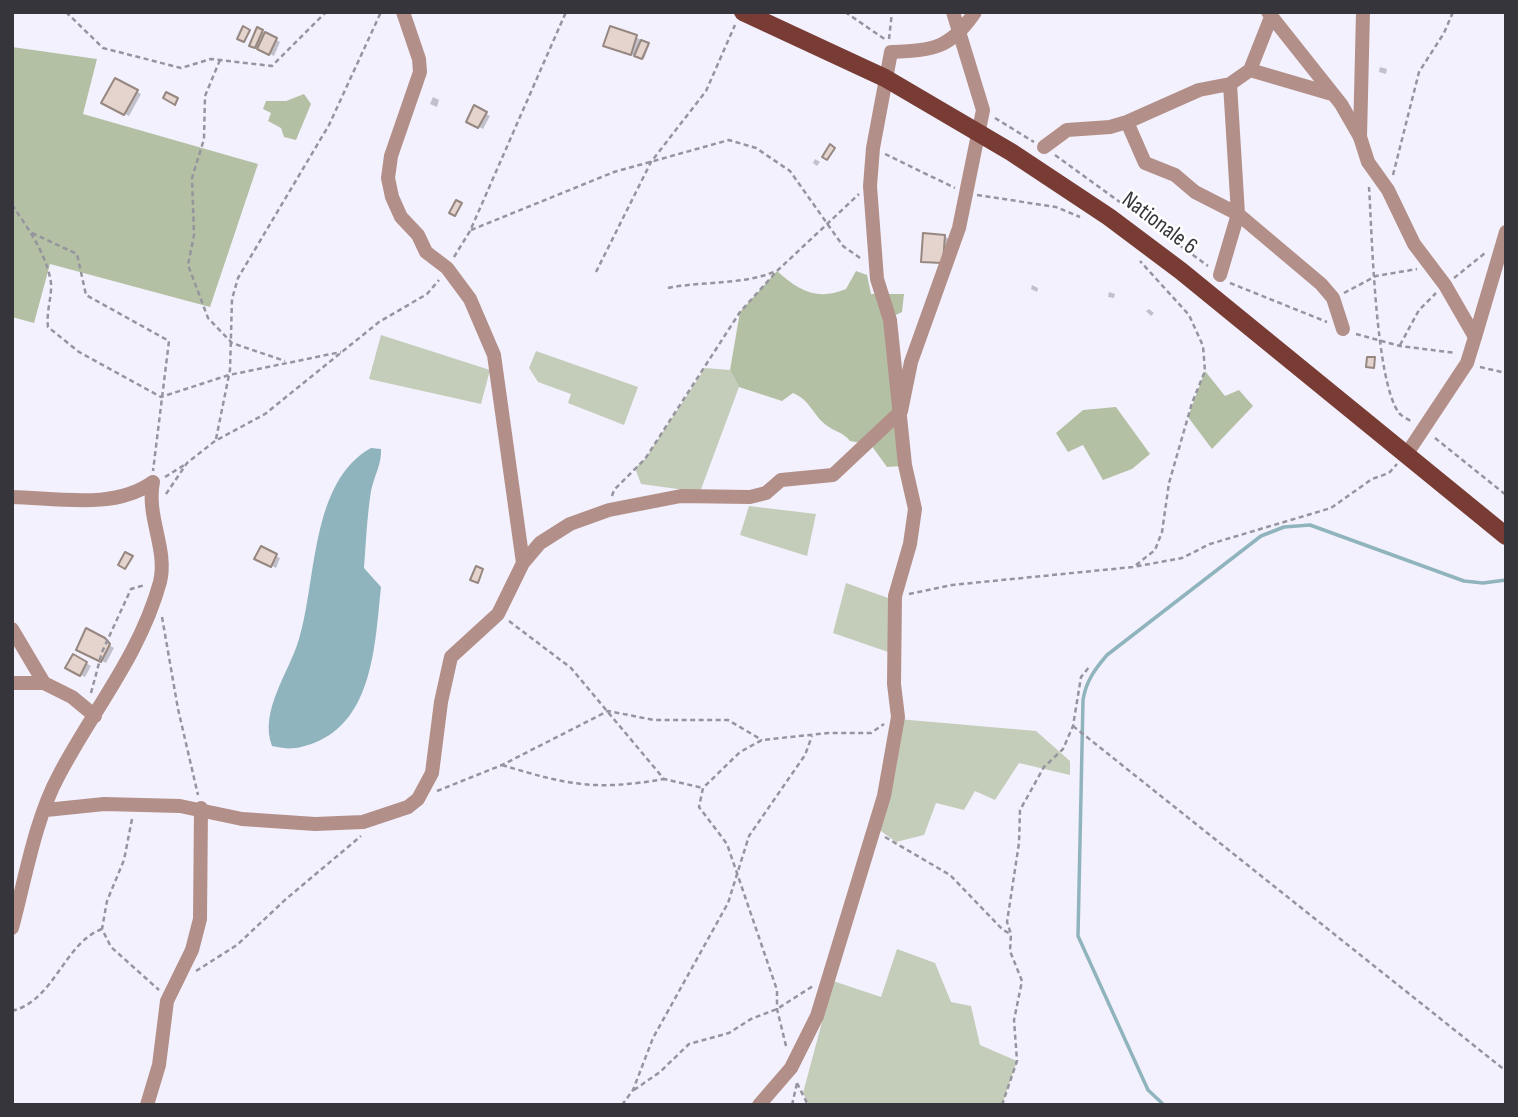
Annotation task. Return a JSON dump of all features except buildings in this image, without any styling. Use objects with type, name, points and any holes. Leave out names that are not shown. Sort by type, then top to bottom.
[{"type":"main road","name":"Nationale 6","points":[[739,17],[885,78],[978,132],[1109,217],[1181,271],[1506,536]]},
{"type":"street","points":[[403,12],[419,59],[420,72],[391,156],[388,178],[401,217],[418,235],[430,257],[447,268],[470,299],[494,355],[523,563]]},
{"type":"street","points":[[46,810],[104,804],[201,808],[260,822],[348,824],[378,818],[408,807],[418,799],[432,773],[441,702],[451,657],[498,614],[523,563],[540,543],[554,533],[608,510],[681,496],[750,497],[766,493],[781,480],[833,475],[901,411],[912,362],[959,228],[983,110],[953,12]]},
{"type":"street","points":[[759,1105],[791,1068],[806,1042],[831,974],[875,830],[890,767],[898,713],[894,684],[895,596],[915,509],[905,466],[890,320],[877,279],[870,186],[873,148],[885,78],[891,52],[939,46],[960,35],[975,12]]},
{"type":"street","points":[[1360,137],[1363,12]]},
{"type":"street","points":[[1044,147],[1067,130],[1110,127],[1199,90],[1230,84],[1250,69],[1270,15]]},
{"type":"street","points":[[1270,15],[1332,94],[1360,137],[1368,162],[1388,190],[1406,230],[1475,337]]},
{"type":"street","points":[[1250,69],[1332,94]]},
{"type":"street","points":[[1220,275],[1238,214],[1230,84]]},
{"type":"street","points":[[1127,122],[1145,163],[1175,175],[1195,192],[1238,214],[1321,284],[1333,298],[1343,329]]},
{"type":"street","points":[[1406,455],[1467,363],[1506,232]]},
{"type":"street","points":[[12,497],[110,498],[133,493],[153,482]]},
{"type":"street","points":[[12,928],[46,810],[59,775],[90,711],[141,636],[160,581],[162,566],[150,512],[153,482]]},
{"type":"street","points":[[12,629],[44,683],[90,711]]},
{"type":"street","points":[[12,683],[44,683]]},
{"type":"street","points":[[147,1105],[159,1065],[167,1001],[192,950],[200,919],[201,808]]},
{"type":"path","points":[[66,12],[103,48],[181,68],[211,59],[272,66],[327,12]]},
{"type":"path","points":[[215,441],[229,375],[232,299],[238,278],[329,125],[381,12]]},
{"type":"path","points":[[153,482],[187,463],[215,441],[265,414],[379,322],[427,293],[447,268],[470,230],[566,12]]},
{"type":"path","points":[[845,12],[889,42],[892,12]]},
{"type":"path","points":[[1388,190],[1419,72],[1444,33],[1452,12]]},
{"type":"path","points":[[596,272],[652,162],[706,91],[739,17]]},
{"type":"path","points":[[220,60],[205,96],[205,139],[192,178],[194,235],[188,265],[208,318],[232,342],[285,361]]},
{"type":"path","points":[[470,230],[614,172],[729,140],[756,148],[790,171],[843,246],[864,260],[877,279]]},
{"type":"path","points":[[873,148],[966,194],[1056,207],[1091,221]]},
{"type":"path","points":[[1368,180],[1380,341],[1389,388],[1399,413],[1506,495]]},
{"type":"path","points":[[608,510],[614,490],[645,459],[740,312],[777,271],[870,186]]},
{"type":"path","points":[[12,205],[32,233],[51,284],[48,327],[79,352],[161,397],[229,375],[285,361],[313,360],[345,351]]},
{"type":"path","points":[[32,233],[77,254],[86,295],[169,341],[153,482]]},
{"type":"path","points":[[1133,568],[1155,550],[1161,533],[1169,483],[1192,403],[1205,371],[1203,346],[1188,315],[1135,256]]},
{"type":"path","points":[[1333,298],[1376,276],[1430,267]]},
{"type":"path","points":[[668,288],[695,283],[755,280],[777,271]]},
{"type":"path","points":[[1467,363],[1506,373]]},
{"type":"path","points":[[895,596],[952,585],[1133,568],[1182,558],[1210,544],[1331,508],[1372,479],[1390,473],[1406,455]]},
{"type":"path","points":[[165,498],[168,487],[187,463]]},
{"type":"path","points":[[90,711],[102,652],[131,589],[160,581]]},
{"type":"path","points":[[161,606],[178,709],[201,808]]},
{"type":"path","points":[[498,614],[525,630],[571,668],[664,779]]},
{"type":"path","points":[[1002,1105],[1017,1061],[1014,1020],[1022,981],[1010,951],[1012,934],[1007,922],[1019,843],[1020,810],[1044,767],[1063,749],[1073,726],[1076,694],[1081,677],[1090,666]]},
{"type":"path","points":[[418,799],[502,765],[608,711],[654,720],[728,719],[762,740]]},
{"type":"path","points":[[808,1105],[791,1068],[777,1009],[777,990],[738,874],[727,844],[699,807],[703,788],[740,752],[762,740],[871,733],[898,713]]},
{"type":"path","points":[[1073,726],[1506,1072]]},
{"type":"path","points":[[622,1105],[633,1090],[653,1038],[728,903],[749,836],[805,755],[812,736]]},
{"type":"path","points":[[502,765],[576,785],[619,787],[664,779],[703,788]]},
{"type":"path","points":[[134,805],[124,860],[107,901],[102,929],[111,947],[131,966],[153,981],[167,1001]]},
{"type":"path","points":[[178,978],[206,967],[237,945],[296,890],[370,830]]},
{"type":"path","points":[[875,830],[950,875],[1003,930],[1012,934]]},
{"type":"path","points":[[12,1011],[23,1008],[54,980],[71,955],[102,929]]},
{"type":"path","points":[[633,1090],[660,1072],[690,1044],[729,1033],[751,1019],[777,1009],[831,974]]},
{"type":"green space","points":[[12,47],[97,59],[83,114],[258,164],[210,307],[50,264],[34,323],[12,317]]},
{"type":"green space","points":[[304,94],[311,104],[296,140],[284,137],[281,128],[268,121],[271,113],[263,109],[266,101],[286,101]]},
{"type":"green space","points":[[777,271],[801,289],[817,294],[846,289],[856,271],[867,275],[871,294],[904,294],[902,312],[892,317],[902,466],[887,467],[871,445],[850,441],[829,427],[804,400],[793,393],[782,401],[739,387],[730,370],[740,312]]},
{"type":"green space","points":[[381,335],[490,370],[481,404],[369,379]]},
{"type":"green space","points":[[536,351],[638,387],[624,425],[568,403],[571,394],[538,382],[529,368]]},
{"type":"green space","points":[[705,368],[730,370],[739,387],[700,492],[641,484],[635,468],[645,459]]},
{"type":"green space","points":[[1205,371],[1225,396],[1239,390],[1253,406],[1212,449],[1188,417]]},
{"type":"green space","points":[[1116,407],[1150,454],[1132,469],[1103,480],[1083,445],[1068,452],[1056,433],[1083,410]]},
{"type":"green space","points":[[749,506],[816,514],[807,556],[740,535]]},
{"type":"green space","points":[[846,583],[891,599],[891,653],[833,633]]},
{"type":"green space","points":[[898,719],[1036,731],[1070,761],[1070,775],[1019,763],[995,800],[975,791],[964,810],[936,803],[924,835],[896,842],[878,829]]},
{"type":"green space","points":[[897,949],[935,963],[951,1002],[971,1006],[980,1045],[1017,1061],[1002,1105],[809,1105],[803,1093],[833,981],[881,997]]},
{"type":"water","points":[[371,448],[381,449],[381,454],[371,491],[364,568],[381,587],[368,677],[349,717],[334,732],[303,747],[272,746],[269,719],[299,639],[326,508],[337,484],[351,464]]},
{"type":"waterway","points":[[1164,1105],[1148,1090],[1078,936],[1083,700],[1095,670],[1107,655],[1261,536],[1284,527],[1310,525],[1464,581],[1483,583],[1506,580]]}]
